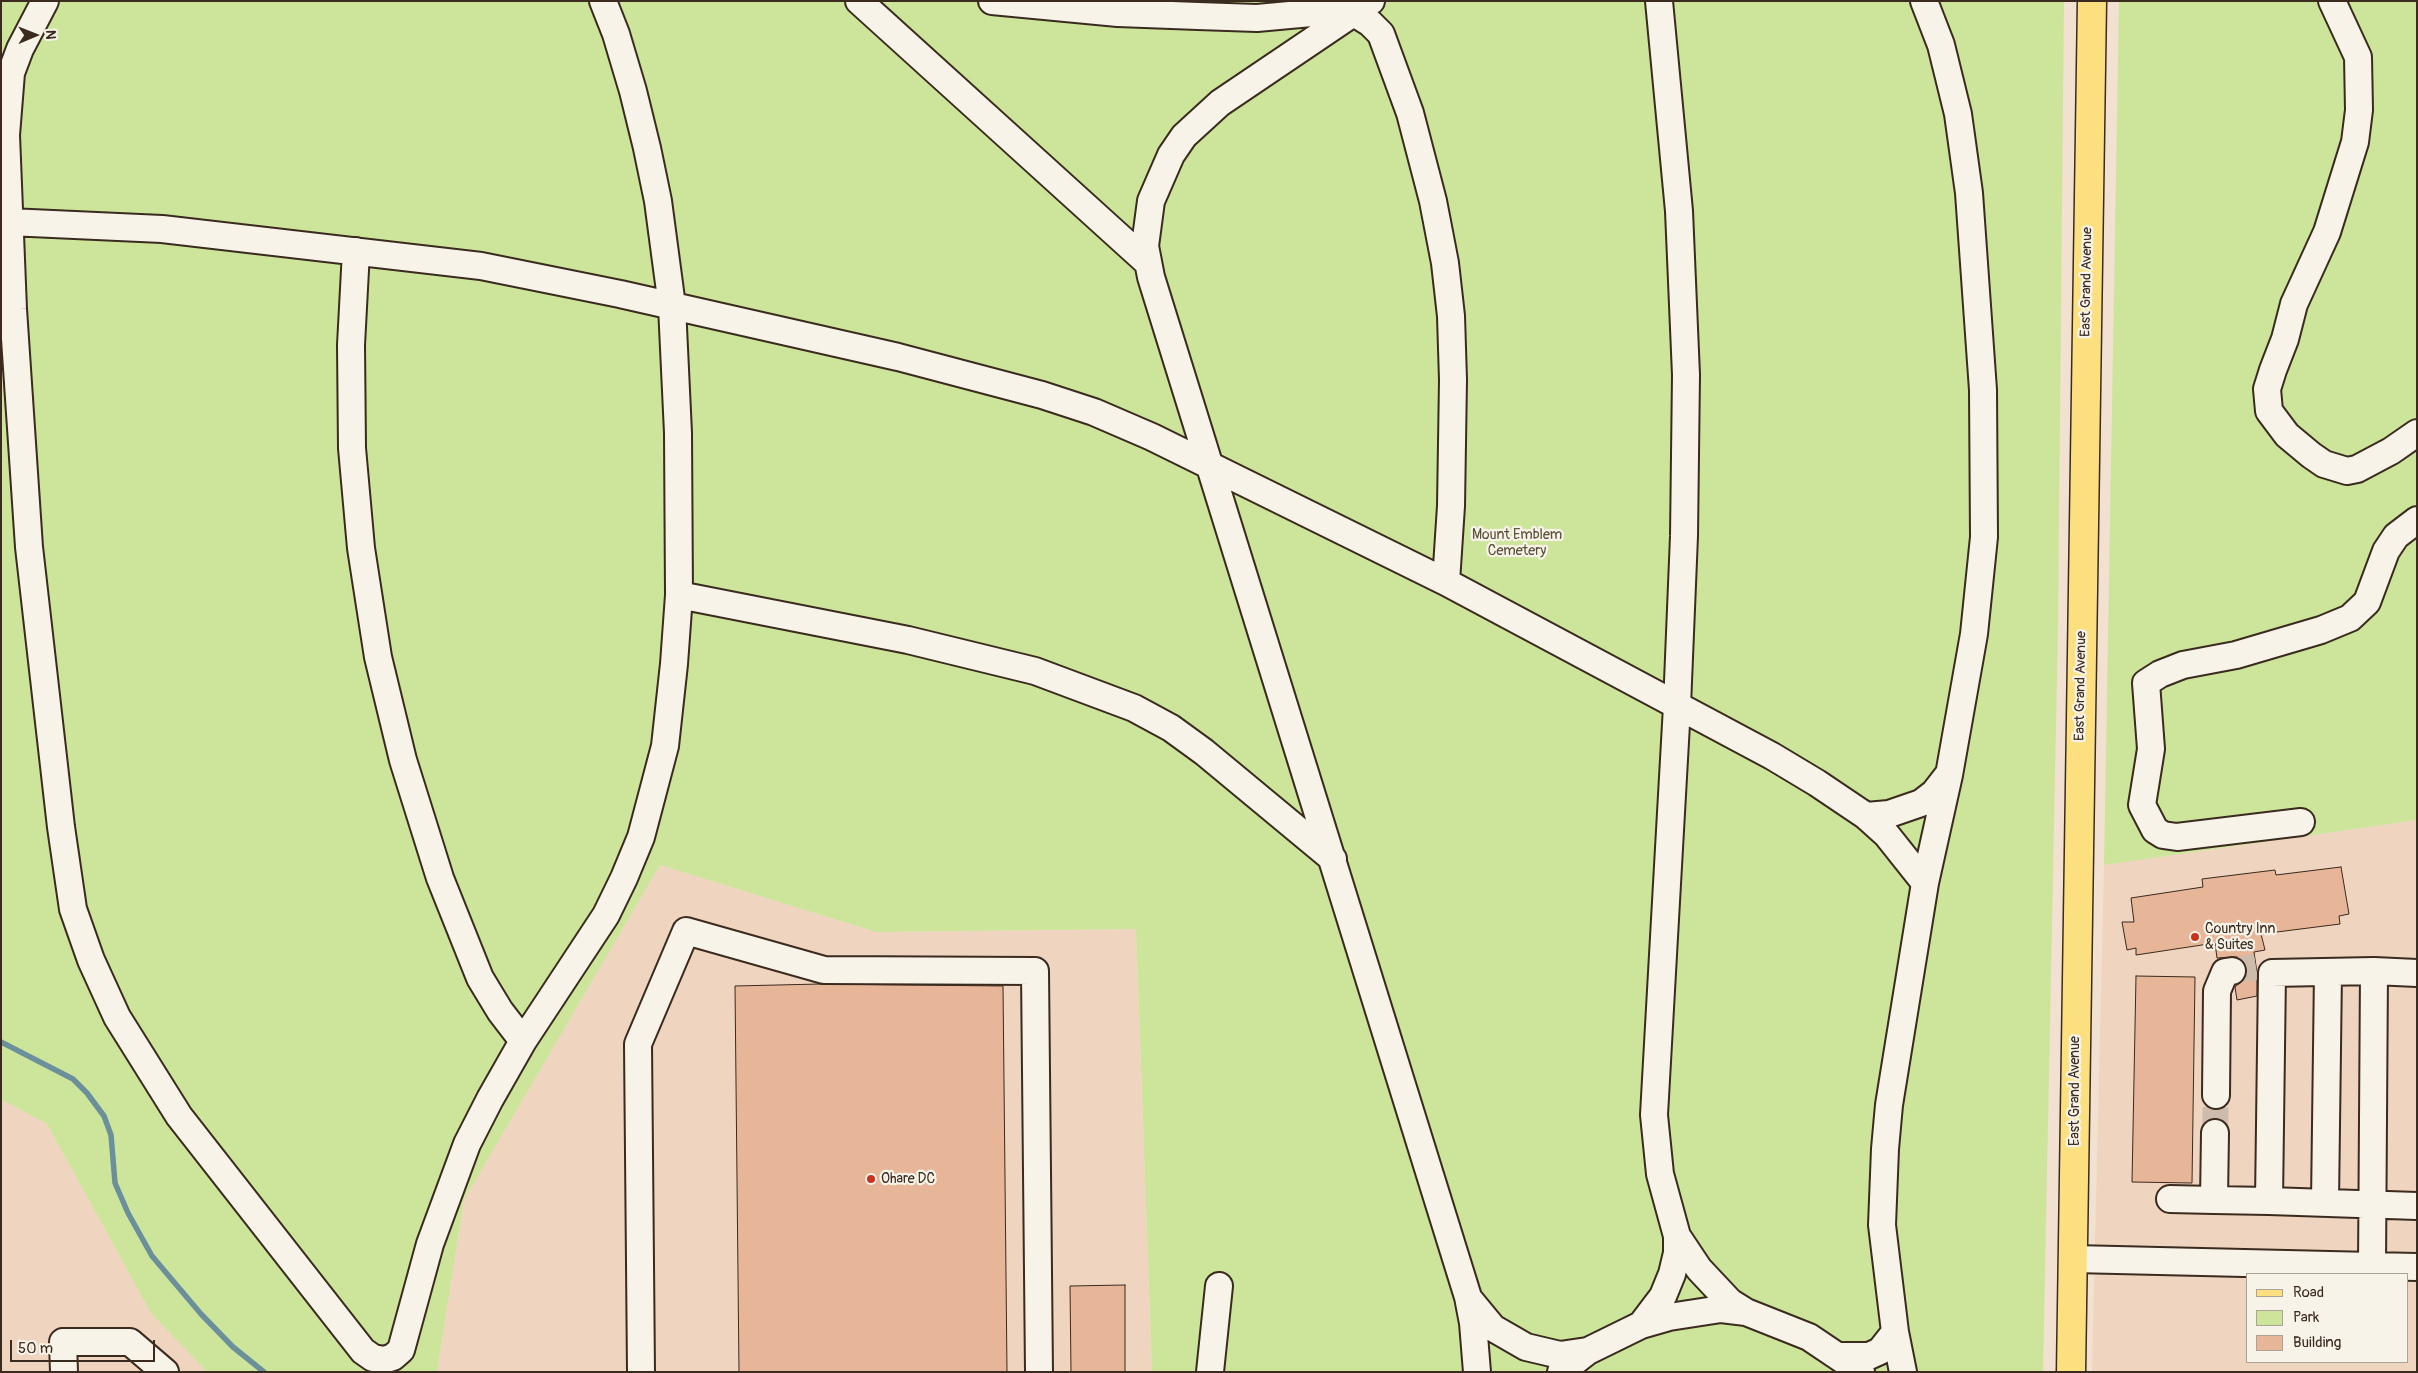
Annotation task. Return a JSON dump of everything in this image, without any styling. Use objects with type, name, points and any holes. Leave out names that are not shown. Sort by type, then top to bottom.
[{"type":"main road","name":"East Grand Avenue","points":[[2071,1372],[2092,1]]},
{"type":"lane","points":[[45,1],[20,48],[12,73],[6,135],[9,222],[29,547],[68,883],[80,932],[117,1018],[179,1116],[363,1351],[373,1358],[384,1360],[394,1357],[401,1350],[430,1244],[464,1152],[490,1099],[523,1041],[606,915],[641,837],[665,746],[674,664],[678,594],[678,442],[672,306],[658,201],[633,91],[606,3]]},
{"type":"lane","points":[[859,1],[1147,262]]},
{"type":"lane","points":[[992,1],[1118,12],[1257,18],[1362,7]]},
{"type":"lane","points":[[1640,1325],[1663,1296],[1677,1254],[1677,1236],[1660,1174],[1654,1115],[1678,706],[1684,536],[1686,375],[1680,211],[1659,1]]},
{"type":"lane","points":[[1903,1372],[1895,1332],[1882,1225],[1889,1105],[1925,883],[1949,775],[1980,589],[1984,537],[1983,390],[1969,192],[1958,114],[1941,45],[1924,1]]},
{"type":"lane","points":[[2332,1],[2358,57],[2359,110],[2355,142],[2342,191],[2327,232],[2294,304],[2284,339],[2272,370],[2267,389],[2269,411],[2287,435],[2311,455],[2324,464],[2347,471],[2357,469],[2391,451],[2417,433]]},
{"type":"lane","points":[[1362,7],[1220,103],[1184,136],[1171,156],[1151,201],[1144,246],[1147,262],[1209,464],[1468,1297],[1473,1323],[1477,1372]]},
{"type":"lane","points":[[1362,7],[1370,23],[1381,34],[1413,122],[1433,201],[1445,262],[1453,380],[1452,462],[1446,582]]},
{"type":"lane","points":[[9,222],[162,229],[481,266],[672,306],[898,357],[1042,395],[1094,412],[1209,464],[1446,582],[1810,778],[1866,816],[1886,834],[1925,883]]},
{"type":"lane","points":[[356,250],[351,355],[352,448],[361,548],[378,656],[403,760],[440,878],[480,978],[523,1041]]},
{"type":"lane","points":[[2301,822],[2177,837],[2163,835],[2155,830],[2142,805],[2151,749],[2146,683],[2160,674],[2183,665],[2236,655],[2320,630],[2350,618],[2367,602],[2386,550],[2396,536],[2417,520]]},
{"type":"lane","points":[[678,594],[908,640],[1026,669],[1126,705],[1171,728],[1204,752],[1333,859]]},
{"type":"lane","points":[[1866,816],[1889,814],[1921,803],[1934,794],[1949,775]]},
{"type":"lane","points":[[641,1372],[638,1044],[686,930],[824,970],[1035,971],[1039,1372]]},
{"type":"lane","points":[[2254,970],[2269,1200]]},
{"type":"lane","points":[[2216,1095],[2217,991],[2225,972],[2254,970],[2417,973]]},
{"type":"lane","points":[[2372,1266],[2374,971]]},
{"type":"lane","points":[[2325,1202],[2328,972]]},
{"type":"lane","points":[[2214,1200],[2215,1133]]},
{"type":"lane","points":[[2170,1199],[2269,1200],[2417,1206]]},
{"type":"lane","points":[[1677,1236],[1699,1269],[1730,1302],[1746,1312],[1809,1337],[1851,1364],[1880,1351],[1895,1332]]},
{"type":"lane","points":[[2074,1259],[2417,1267]]},
{"type":"lane","points":[[1210,1372],[1219,1286]]},
{"type":"lane","points":[[1468,1297],[1493,1328],[1526,1347],[1560,1355],[1588,1350]]},
{"type":"lane","points":[[1561,1372],[1588,1350],[1640,1325],[1669,1317],[1721,1309],[1746,1312]]},
{"type":"lane","points":[[64,1372],[63,1342],[130,1342],[165,1372]]},
{"type":"shaded area","points":[[2417,820],[2417,1372],[2092,1372],[2104,865]]},
{"type":"shaded area","points":[[660,865],[876,932],[1136,929],[1152,1372],[437,1372],[464,1200]]},
{"type":"shaded area","points":[[1,1099],[47,1124],[151,1313],[207,1372],[1,1372]]},
{"type":"green space","name":"Mount Emblem Cemetery","points":[[1,1],[2064,1],[2058,627],[2043,1372],[1152,1372],[1136,929],[876,932],[660,865],[464,1200],[437,1372],[207,1372],[151,1313],[47,1124],[1,1099]]},
{"type":"green space","points":[[2119,1],[2417,1],[2417,820],[2104,865]]},
{"type":"building","name":"Country Inn & Suites","points":[[2341,867],[2349,914],[2339,916],[2340,924],[2261,934],[2265,950],[2254,952],[2257,973],[2257,996],[2237,1000],[2235,987],[2246,977],[2247,968],[2243,961],[2237,957],[2217,958],[2215,943],[2136,955],[2136,948],[2127,950],[2122,922],[2134,922],[2131,898],[2203,887],[2202,879],[2275,870],[2276,875]]},
{"type":"building","points":[[2136,976],[2195,977],[2192,1183],[2132,1182]]},
{"type":"building","name":"Ohare DC","points":[[820,984],[1003,986],[1007,1372],[739,1372],[735,986]]},
{"type":"building","points":[[1125,1285],[1125,1372],[1071,1372],[1070,1286]]},
{"type":"waterway","points":[[1,1042],[73,1079],[87,1093],[104,1116],[111,1135],[115,1183],[128,1213],[152,1256],[201,1314],[233,1347],[264,1372]]},
{"type":"tunnel","points":[[2232,971],[2256,967]]},
{"type":"tunnel","points":[[2215,1133],[2216,1095]]},
{"type":"place","name":"Country Inn & Suites","points":[[2195,937]]},
{"type":"place","name":"Ohare DC","points":[[871,1179]]}]
